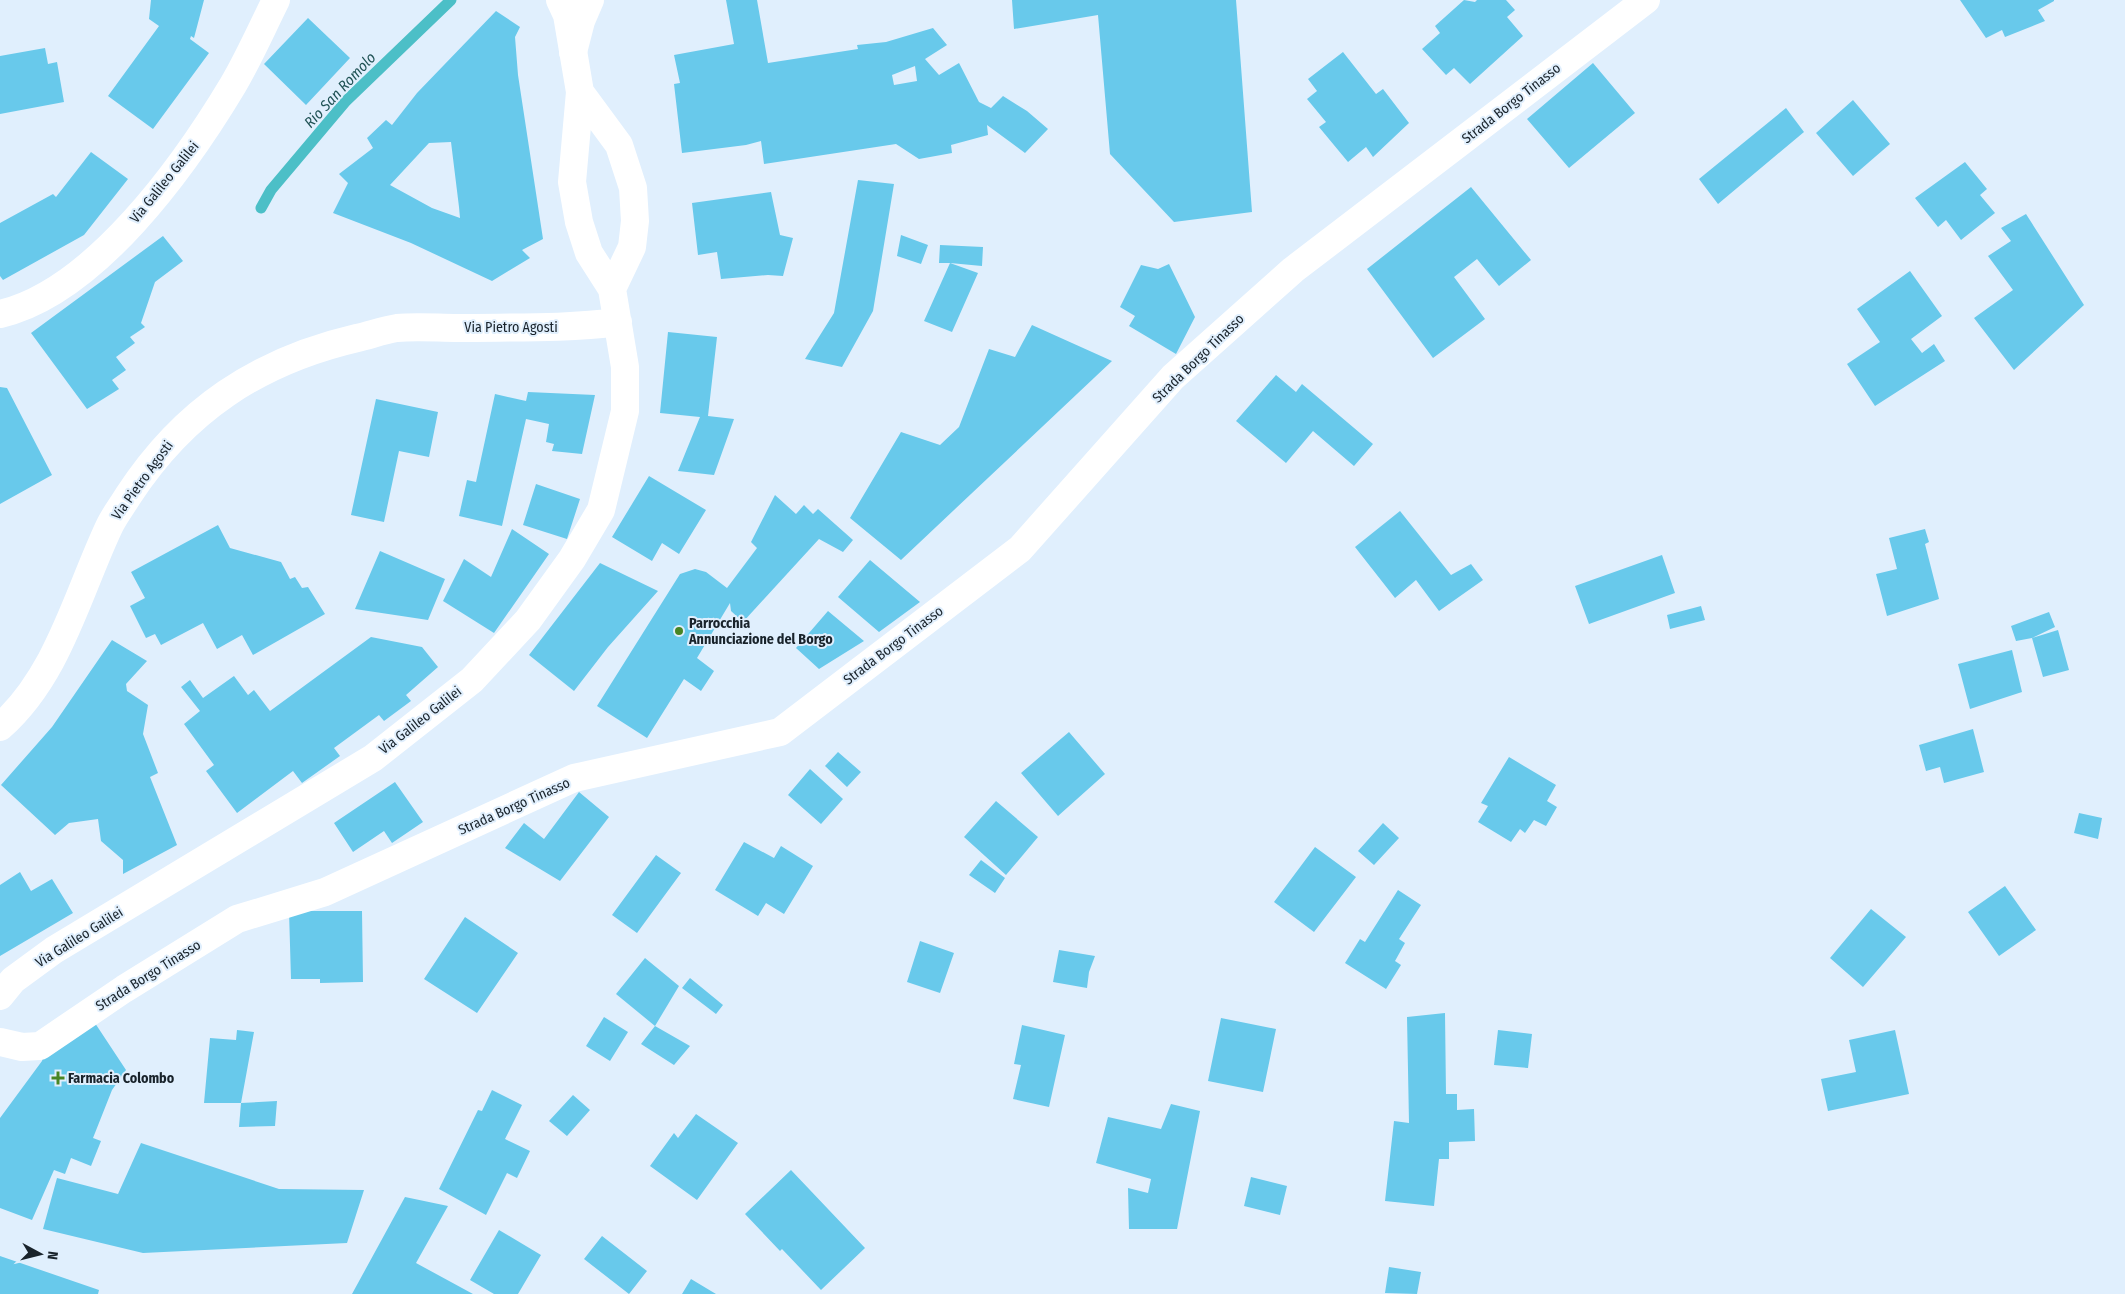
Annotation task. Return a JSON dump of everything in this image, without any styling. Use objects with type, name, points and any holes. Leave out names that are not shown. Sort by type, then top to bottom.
[{"type":"main road","name":"Via Galileo Galilei","points":[[0,314],[15,311],[51,294],[108,250],[199,139],[234,83],[276,0]]},
{"type":"main road","name":"Via Galileo Galilei","points":[[0,996],[13,980],[54,950],[373,758],[472,680],[528,620],[572,559],[601,510],[625,411],[625,367],[612,289],[589,253],[578,222],[572,182],[580,92],[567,15],[560,0]]},
{"type":"main road","points":[[574,52],[590,0]]},
{"type":"main road","name":"Strada Borgo Tinasso","points":[[0,1042],[22,1047],[40,1046],[124,989],[237,919],[325,892],[574,778],[780,732],[1020,549],[1174,377],[1293,270],[1646,0]]},
{"type":"main road","name":"Via Galileo Galilei","points":[[580,92],[619,145],[633,188],[635,221],[632,247],[612,289]]},
{"type":"main road","points":[[576,148],[590,143],[619,145]]},
{"type":"main road","points":[[589,253],[601,256],[616,255],[632,247]]},
{"type":"main road","name":"Via Pietro Agosti","points":[[0,727],[14,715],[42,675],[69,625],[109,525],[140,479],[170,440],[200,413],[242,381],[319,347],[397,328],[573,327],[618,322]]},
{"type":"building","points":[[151,0],[204,0],[194,38],[191,36],[190,39],[209,53],[153,129],[108,96],[159,26],[149,19]]},
{"type":"building","points":[[726,0],[757,0],[768,63],[858,49],[857,45],[886,42],[933,28],[947,45],[925,59],[939,75],[959,63],[979,102],[991,108],[1003,96],[1027,111],[1048,129],[1025,153],[987,125],[988,135],[951,145],[952,153],[919,159],[896,144],[764,164],[761,141],[746,145],[682,153],[674,84],[680,83],[674,55],[734,44]],"holes":[[[915,66],[917,81],[894,85],[892,75]]]},
{"type":"building","points":[[1012,0],[1236,0],[1252,212],[1174,222],[1110,154],[1098,15],[1014,29]]},
{"type":"building","points":[[1464,0],[1475,2],[1477,0],[1506,0],[1515,10],[1507,17],[1523,36],[1470,84],[1454,68],[1446,75],[1422,49],[1440,33],[1435,26]]},
{"type":"building","points":[[1960,0],[2054,1],[2038,10],[2045,21],[2005,37],[2002,30],[1986,38]]},
{"type":"building","points":[[496,11],[520,27],[515,37],[518,75],[543,239],[522,250],[530,258],[492,281],[411,243],[333,213],[348,183],[339,174],[373,148],[367,138],[386,120],[392,125],[417,93]],"holes":[[[451,142],[460,218],[432,208],[390,185],[429,143]]]},
{"type":"building","points":[[308,18],[350,58],[306,105],[264,64]]},
{"type":"building","points":[[45,48],[48,64],[57,62],[64,102],[0,114],[0,56]]},
{"type":"building","points":[[1343,52],[1376,94],[1383,89],[1409,123],[1373,157],[1366,147],[1348,162],[1319,127],[1326,122],[1307,99],[1317,91],[1308,79]]},
{"type":"building","points":[[1593,63],[1635,113],[1569,168],[1527,119]]},
{"type":"building","points":[[1853,100],[1890,144],[1853,176],[1816,133]]},
{"type":"building","points":[[1786,108],[1804,132],[1718,204],[1699,179]]},
{"type":"building","points":[[91,152],[128,179],[84,235],[3,280],[0,276],[0,223],[53,194],[56,197]]},
{"type":"building","points":[[1965,162],[1987,189],[1980,195],[1995,213],[1961,240],[1946,220],[1938,227],[1915,198]]},
{"type":"building","points":[[858,180],[894,184],[873,311],[842,367],[805,359],[834,313]]},
{"type":"building","points":[[1471,187],[1531,260],[1499,286],[1477,259],[1454,277],[1485,319],[1433,358],[1367,269]]},
{"type":"building","points":[[771,192],[780,235],[793,238],[783,276],[768,275],[721,279],[717,252],[698,255],[692,203]]},
{"type":"building","points":[[2026,214],[2084,305],[2014,370],[1974,318],[2013,290],[1988,256],[2011,241],[2001,228]]},
{"type":"building","points":[[901,235],[928,245],[921,264],[897,256]]},
{"type":"building","points":[[163,236],[183,261],[155,282],[141,323],[145,327],[130,337],[135,343],[116,357],[126,370],[112,380],[119,389],[87,409],[31,333]]},
{"type":"building","points":[[940,245],[983,247],[982,266],[939,263]]},
{"type":"building","points":[[950,263],[978,273],[952,332],[924,321]]},
{"type":"building","points":[[1169,264],[1195,317],[1176,354],[1129,326],[1135,316],[1120,307],[1141,265],[1158,269]]},
{"type":"building","points":[[1910,271],[1942,316],[1911,339],[1922,353],[1934,344],[1945,361],[1875,406],[1847,364],[1880,342],[1857,309]]},
{"type":"building","points":[[1032,325],[1112,361],[901,560],[850,518],[901,432],[940,445],[959,427],[989,349],[1015,357]]},
{"type":"building","points":[[668,332],[717,337],[708,416],[734,419],[714,475],[678,471],[700,417],[660,413]]},
{"type":"building","points":[[1276,375],[1296,392],[1302,384],[1373,444],[1354,466],[1313,431],[1286,463],[1236,421]]},
{"type":"building","points":[[0,387],[7,388],[52,475],[0,504]]},
{"type":"building","points":[[528,392],[595,395],[582,454],[552,451],[554,444],[546,442],[549,424],[526,419],[502,526],[459,516],[467,480],[476,482],[495,394],[526,401]]},
{"type":"building","points":[[376,399],[438,412],[429,457],[399,451],[384,522],[351,515]]},
{"type":"building","points":[[649,476],[706,510],[679,554],[662,543],[652,561],[612,537]]},
{"type":"building","points":[[536,484],[580,499],[567,539],[523,525]]},
{"type":"building","points":[[775,495],[796,514],[804,505],[813,514],[818,509],[853,540],[843,552],[819,539],[743,622],[731,611],[730,603],[697,658],[714,671],[701,691],[684,679],[647,738],[597,706],[680,574],[695,569],[706,572],[727,588],[757,548],[751,542]]},
{"type":"building","points":[[1400,511],[1451,575],[1471,564],[1483,580],[1439,611],[1416,580],[1395,598],[1355,547]]},
{"type":"building","points":[[218,525],[230,548],[281,562],[290,579],[295,577],[302,588],[308,587],[325,614],[253,655],[242,635],[217,649],[203,623],[161,645],[155,634],[146,638],[130,606],[145,598],[131,572]]},
{"type":"building","points":[[512,529],[549,554],[494,633],[443,601],[464,559],[491,577]]},
{"type":"building","points":[[1925,529],[1929,542],[1925,544],[1939,599],[1887,616],[1876,574],[1897,569],[1889,538]]},
{"type":"building","points":[[380,551],[445,579],[428,620],[355,609]]},
{"type":"building","points":[[1662,555],[1675,593],[1589,624],[1575,586]]},
{"type":"building","points":[[870,560],[920,602],[879,632],[838,597]]},
{"type":"building","points":[[600,563],[658,591],[608,647],[574,691],[529,655]]},
{"type":"building","points":[[1701,606],[1705,620],[1670,629],[1667,615]]},
{"type":"building","points":[[828,611],[864,641],[819,669],[796,648]]},
{"type":"building","points":[[2049,612],[2055,627],[2032,638],[2016,641],[2011,626]]},
{"type":"building","points":[[2058,630],[2069,670],[2043,677],[2032,638]]},
{"type":"building","points":[[371,637],[422,647],[438,667],[406,695],[411,701],[384,721],[379,715],[334,748],[340,756],[302,783],[293,771],[237,813],[206,771],[214,765],[184,724],[200,711],[181,687],[190,680],[203,698],[234,676],[248,695],[254,690],[270,711]]},
{"type":"building","points":[[112,640],[147,661],[126,684],[127,691],[148,705],[143,734],[158,773],[150,777],[177,845],[123,874],[123,860],[101,841],[98,819],[69,823],[55,835],[1,785],[52,727]]},
{"type":"building","points":[[2012,650],[2022,692],[1970,709],[1958,664]]},
{"type":"building","points":[[1973,729],[1984,772],[1944,783],[1940,767],[1926,771],[1919,745]]},
{"type":"building","points":[[1069,732],[1105,774],[1058,816],[1021,773]]},
{"type":"building","points":[[838,752],[861,772],[847,787],[825,766]]},
{"type":"building","points":[[1509,757],[1556,785],[1547,801],[1557,807],[1546,826],[1534,820],[1525,833],[1520,829],[1511,842],[1478,822],[1488,806],[1481,803]]},
{"type":"building","points":[[810,769],[843,799],[821,824],[788,795]]},
{"type":"building","points":[[395,782],[423,822],[392,843],[384,831],[353,852],[334,823]]},
{"type":"building","points":[[579,792],[609,817],[560,881],[505,848],[524,823],[544,839]]},
{"type":"building","points":[[996,801],[1038,837],[1006,875],[964,837]]},
{"type":"building","points":[[2079,813],[2102,818],[2098,839],[2074,833]]},
{"type":"building","points":[[1383,823],[1399,838],[1374,865],[1358,851]]},
{"type":"building","points":[[744,842],[774,858],[781,846],[813,866],[784,914],[766,903],[758,916],[715,890]]},
{"type":"building","points":[[1315,847],[1356,877],[1314,932],[1274,902]]},
{"type":"building","points":[[656,855],[681,873],[637,933],[612,915]]},
{"type":"building","points":[[981,860],[1005,878],[995,893],[969,875]]},
{"type":"building","points":[[20,872],[31,891],[52,879],[73,913],[0,956],[0,885]]},
{"type":"building","points":[[2005,886],[2036,930],[1999,956],[1968,912]]},
{"type":"building","points":[[1398,890],[1421,905],[1399,939],[1405,943],[1395,961],[1401,965],[1386,989],[1345,963],[1360,939],[1365,942]]},
{"type":"building","points":[[1871,909],[1906,937],[1863,987],[1830,958]]},
{"type":"building","points":[[289,911],[362,911],[363,982],[320,983],[320,979],[291,979]]},
{"type":"building","points":[[465,917],[518,953],[477,1013],[424,979]]},
{"type":"building","points":[[920,941],[954,953],[940,993],[907,982]]},
{"type":"building","points":[[1059,950],[1095,956],[1089,972],[1087,988],[1053,982]]},
{"type":"building","points":[[645,958],[679,986],[655,1026],[616,994]]},
{"type":"building","points":[[690,978],[723,1005],[716,1014],[682,988]]},
{"type":"building","points":[[1445,1013],[1446,1094],[1457,1094],[1457,1110],[1474,1109],[1475,1141],[1449,1142],[1449,1159],[1439,1159],[1434,1206],[1385,1201],[1394,1121],[1409,1123],[1407,1017]]},
{"type":"building","points":[[91,1017],[126,1070],[112,1090],[93,1138],[101,1141],[91,1166],[71,1158],[65,1174],[54,1170],[32,1220],[0,1208],[0,1118],[42,1061],[47,1046]]},
{"type":"building","points":[[604,1017],[628,1032],[610,1061],[586,1046]]},
{"type":"building","points":[[1221,1018],[1276,1029],[1263,1092],[1208,1081]]},
{"type":"building","points":[[1022,1025],[1065,1035],[1049,1107],[1013,1099],[1021,1065],[1014,1064]]},
{"type":"building","points":[[655,1026],[690,1046],[674,1065],[641,1044]]},
{"type":"building","points":[[237,1030],[254,1032],[241,1103],[204,1103],[210,1038],[236,1040]]},
{"type":"building","points":[[1498,1030],[1532,1034],[1528,1068],[1494,1065]]},
{"type":"building","points":[[1895,1030],[1909,1094],[1828,1111],[1821,1079],[1856,1072],[1849,1040]]},
{"type":"building","points":[[492,1090],[522,1105],[505,1139],[530,1151],[517,1178],[507,1173],[486,1215],[439,1189],[478,1110],[482,1111]]},
{"type":"building","points":[[573,1095],[590,1110],[567,1136],[549,1121]]},
{"type":"building","points":[[277,1101],[275,1126],[239,1127],[241,1103]]},
{"type":"building","points":[[1171,1104],[1200,1111],[1177,1229],[1129,1229],[1128,1188],[1148,1193],[1151,1179],[1096,1163],[1108,1117],[1161,1129]]},
{"type":"building","points":[[696,1114],[738,1143],[697,1200],[650,1166],[674,1133],[678,1138]]},
{"type":"building","points":[[141,1143],[279,1189],[364,1190],[347,1243],[143,1253],[43,1229],[57,1178],[118,1194]]},
{"type":"building","points":[[791,1170],[865,1248],[821,1290],[745,1214]]},
{"type":"building","points":[[1251,1177],[1287,1186],[1280,1215],[1244,1206]]},
{"type":"building","points":[[405,1197],[448,1206],[416,1263],[473,1294],[352,1294]]},
{"type":"building","points":[[499,1230],[541,1255],[518,1294],[494,1294],[470,1280]]},
{"type":"building","points":[[602,1236],[647,1271],[629,1294],[584,1259]]},
{"type":"building","points":[[0,1256],[99,1290],[98,1294],[0,1294]]},
{"type":"building","points":[[1389,1267],[1421,1272],[1417,1294],[1385,1293]]},
{"type":"building","points":[[691,1279],[716,1294],[682,1294]]},
{"type":"waterway","name":"Rio San Romolo","points":[[261,208],[271,190],[346,101],[451,0]]},
{"type":"place","name":"Parrocchia Annunciazione del Borgo","points":[[679,631]]},
{"type":"place","name":"Farmacia Colombo","points":[[58,1078]]}]
